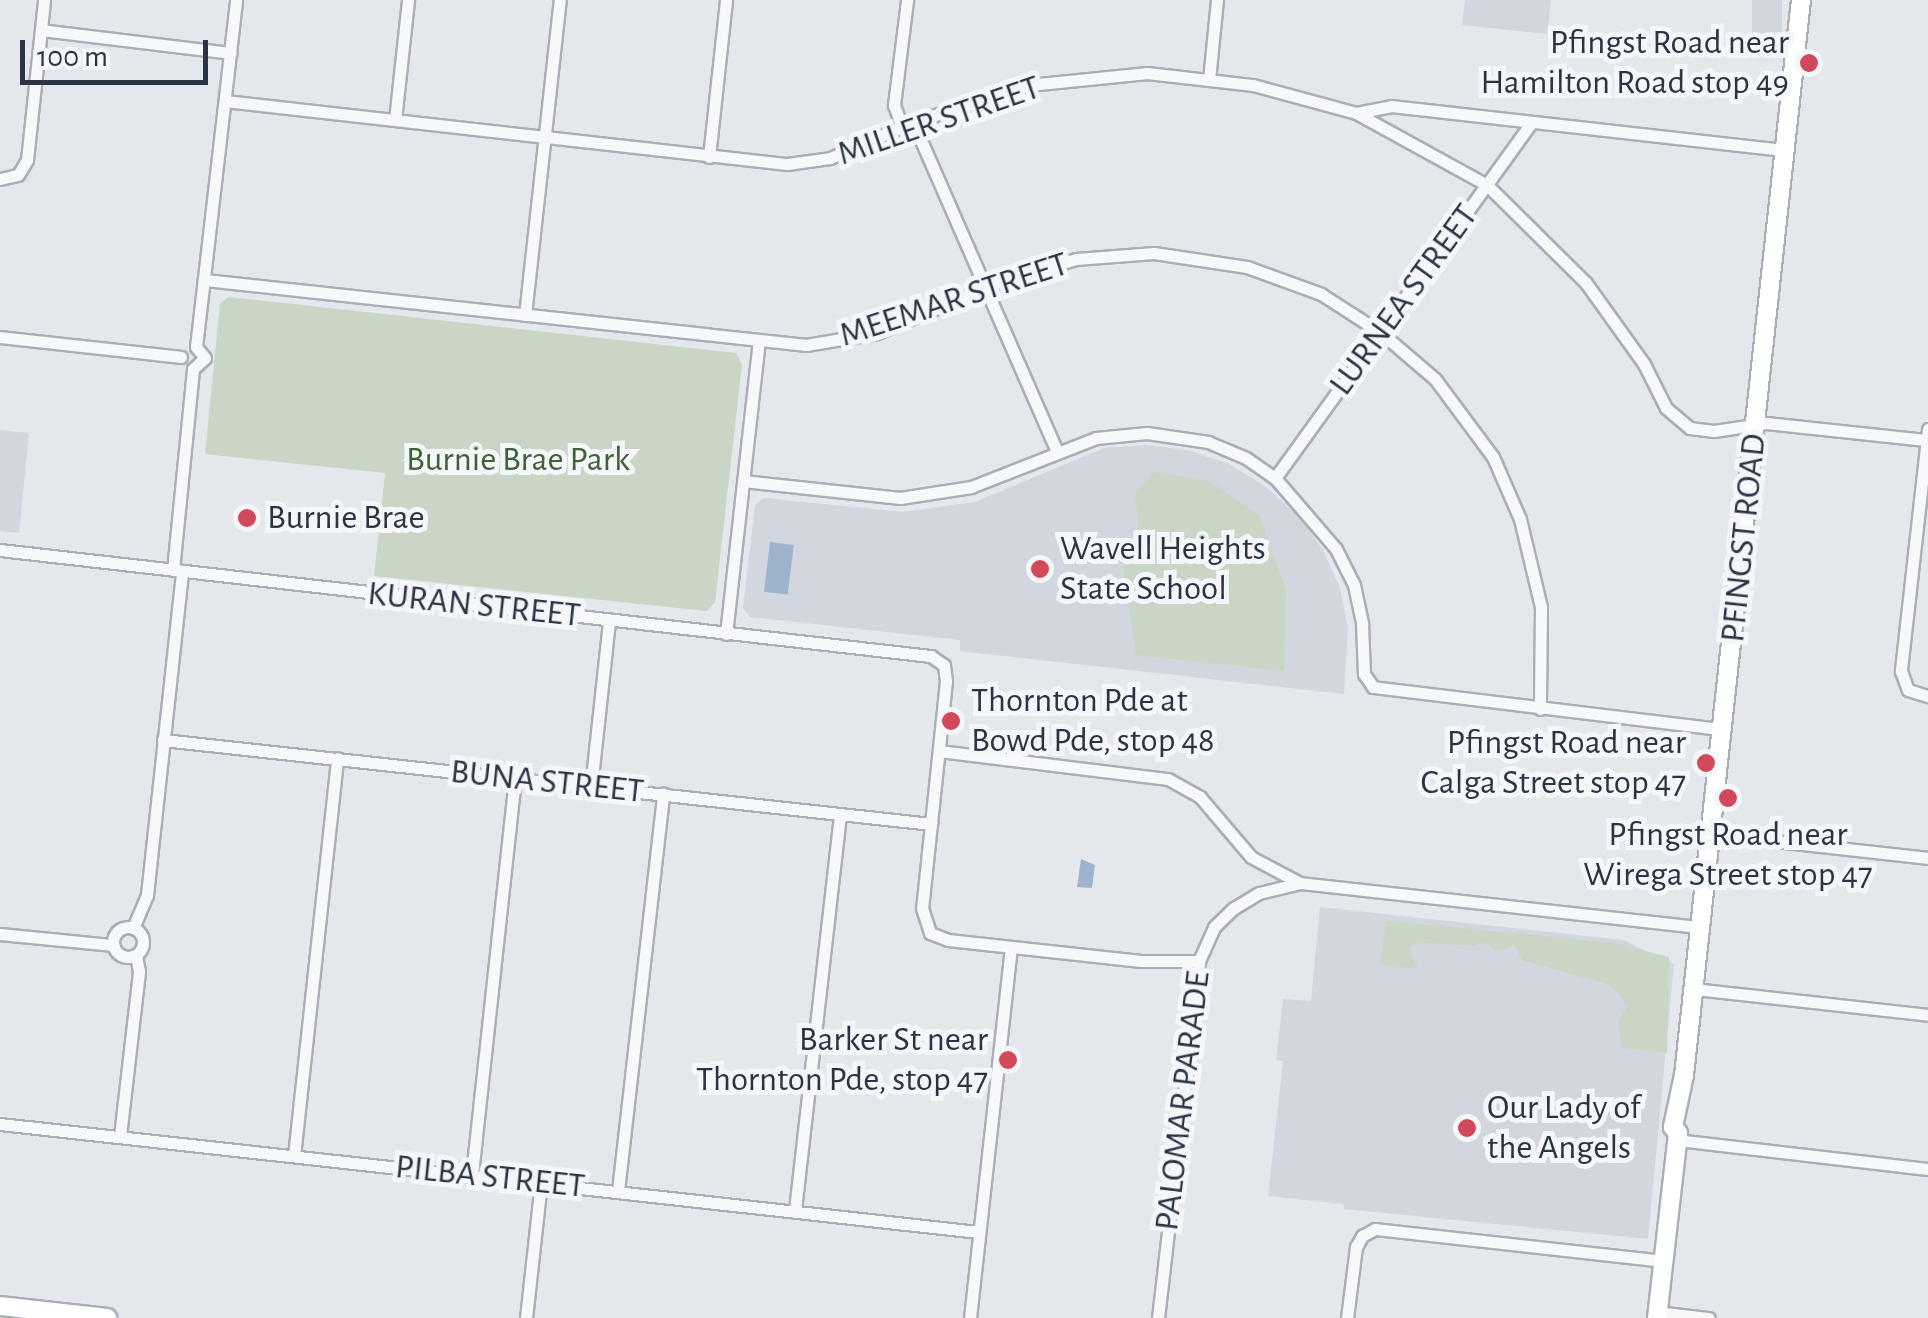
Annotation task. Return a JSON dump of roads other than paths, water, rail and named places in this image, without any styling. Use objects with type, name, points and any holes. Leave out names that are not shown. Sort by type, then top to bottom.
[{"type":"street","points":[[0,179],[18,175],[27,160],[44,0]]},
{"type":"street","points":[[133,928],[146,901],[164,740],[193,370],[204,361],[196,347],[236,0]]},
{"type":"street","points":[[395,120],[408,0]]},
{"type":"street","points":[[525,316],[560,0]]},
{"type":"street","points":[[710,156],[726,0]]},
{"type":"street","points":[[907,0],[894,105],[908,124],[986,287],[1057,451]]},
{"type":"street","points":[[1208,80],[1217,0]]},
{"type":"street","name":"PFINGST ROAD","points":[[1657,1315],[1677,1137],[1684,1128],[1684,1075],[1802,0]]},
{"type":"street","points":[[41,30],[230,53]]},
{"type":"street","name":"MILLER STREET","points":[[225,101],[787,164],[820,160],[908,124],[1047,82],[1146,72],[1280,91],[1356,112],[1487,186],[1586,284],[1678,420],[1705,431],[1756,425],[1927,440]]},
{"type":"street","points":[[1356,112],[1384,105],[1786,150]]},
{"type":"street","name":"LURNEA STREET","points":[[1275,478],[1532,122]]},
{"type":"street","name":"MEEMAR STREET","points":[[204,280],[806,345],[877,333],[986,287],[1076,259],[1154,253],[1230,262],[1300,285],[1380,332],[1436,379],[1493,457],[1528,544],[1541,607],[1540,709]]},
{"type":"street","points":[[0,336],[182,358],[193,370]]},
{"type":"street","points":[[726,634],[759,341]]},
{"type":"street","points":[[182,358],[186,348],[196,347]]},
{"type":"street","points":[[1928,430],[1923,515],[1901,671],[1904,687],[1928,696]]},
{"type":"street","points":[[744,481],[900,498],[972,488],[1057,451],[1126,434],[1190,438],[1231,450],[1275,478],[1319,526],[1354,584],[1369,684],[1384,691],[1722,729]]},
{"type":"street","name":"KURAN STREET","points":[[0,550],[928,655],[944,665],[939,752]]},
{"type":"street","points":[[591,787],[610,620]]},
{"type":"street","name":"BUNA STREET","points":[[164,740],[930,824]]},
{"type":"street","points":[[1199,961],[1141,961],[942,939],[926,928],[922,908],[939,752],[1168,779],[1200,797],[1251,856],[1300,882],[1700,927]]},
{"type":"street","points":[[294,1156],[337,758]]},
{"type":"street","points":[[472,1174],[515,778]]},
{"type":"street","points":[[618,1191],[662,794]]},
{"type":"street","points":[[795,1210],[840,815]]},
{"type":"street","points":[[1711,834],[1928,858]]},
{"type":"street","name":"PALOMAR PARADE","points":[[1158,1318],[1199,961],[1214,927],[1234,908],[1260,893],[1300,882]]},
{"type":"street","points":[[113,945],[118,931],[133,928]]},
{"type":"street","points":[[120,1136],[138,972],[136,955],[143,938],[133,928]]},
{"type":"street","points":[[0,934],[113,945],[122,956],[136,955]]},
{"type":"street","points":[[970,1318],[1011,947]]},
{"type":"street","points":[[1694,989],[1928,1015]]},
{"type":"street","name":"PILBA STREET","points":[[0,1124],[979,1232]]},
{"type":"street","points":[[1677,1137],[1928,1169]]},
{"type":"street","points":[[526,1318],[541,1182]]},
{"type":"street","points":[[1348,1318],[1356,1246],[1370,1230],[1663,1260]]},
{"type":"street","points":[[0,1306],[107,1318]]},
{"type":"street","points":[[1657,1315],[1709,1318]]},
{"type":"water","points":[[770,542],[794,545],[788,595],[764,592]]},
{"type":"water","points":[[1081,859],[1095,865],[1092,888],[1077,887]]},
{"type":"place","name":"Pfingst Road near Hamilton Road stop 49","points":[[1809,63]]},
{"type":"place","name":"Burnie Brae","points":[[247,518]]},
{"type":"place","name":"Wavell Heights State School","points":[[1040,569]]},
{"type":"place","name":"Thornton Pde at Bowd Pde, stop 48","points":[[951,721]]},
{"type":"place","name":"Pfingst Road near Calga Street stop 47","points":[[1706,763]]},
{"type":"place","name":"Pfingst Road near Wirega Street stop 47","points":[[1728,798]]},
{"type":"place","name":"Barker St near Thornton Pde, stop 47","points":[[1008,1060]]},
{"type":"place","name":"Our Lady of the Angels","points":[[1467,1128]]},
{"type":"park label","name":"Burnie Brae Park","points":[[518,460]]}]
